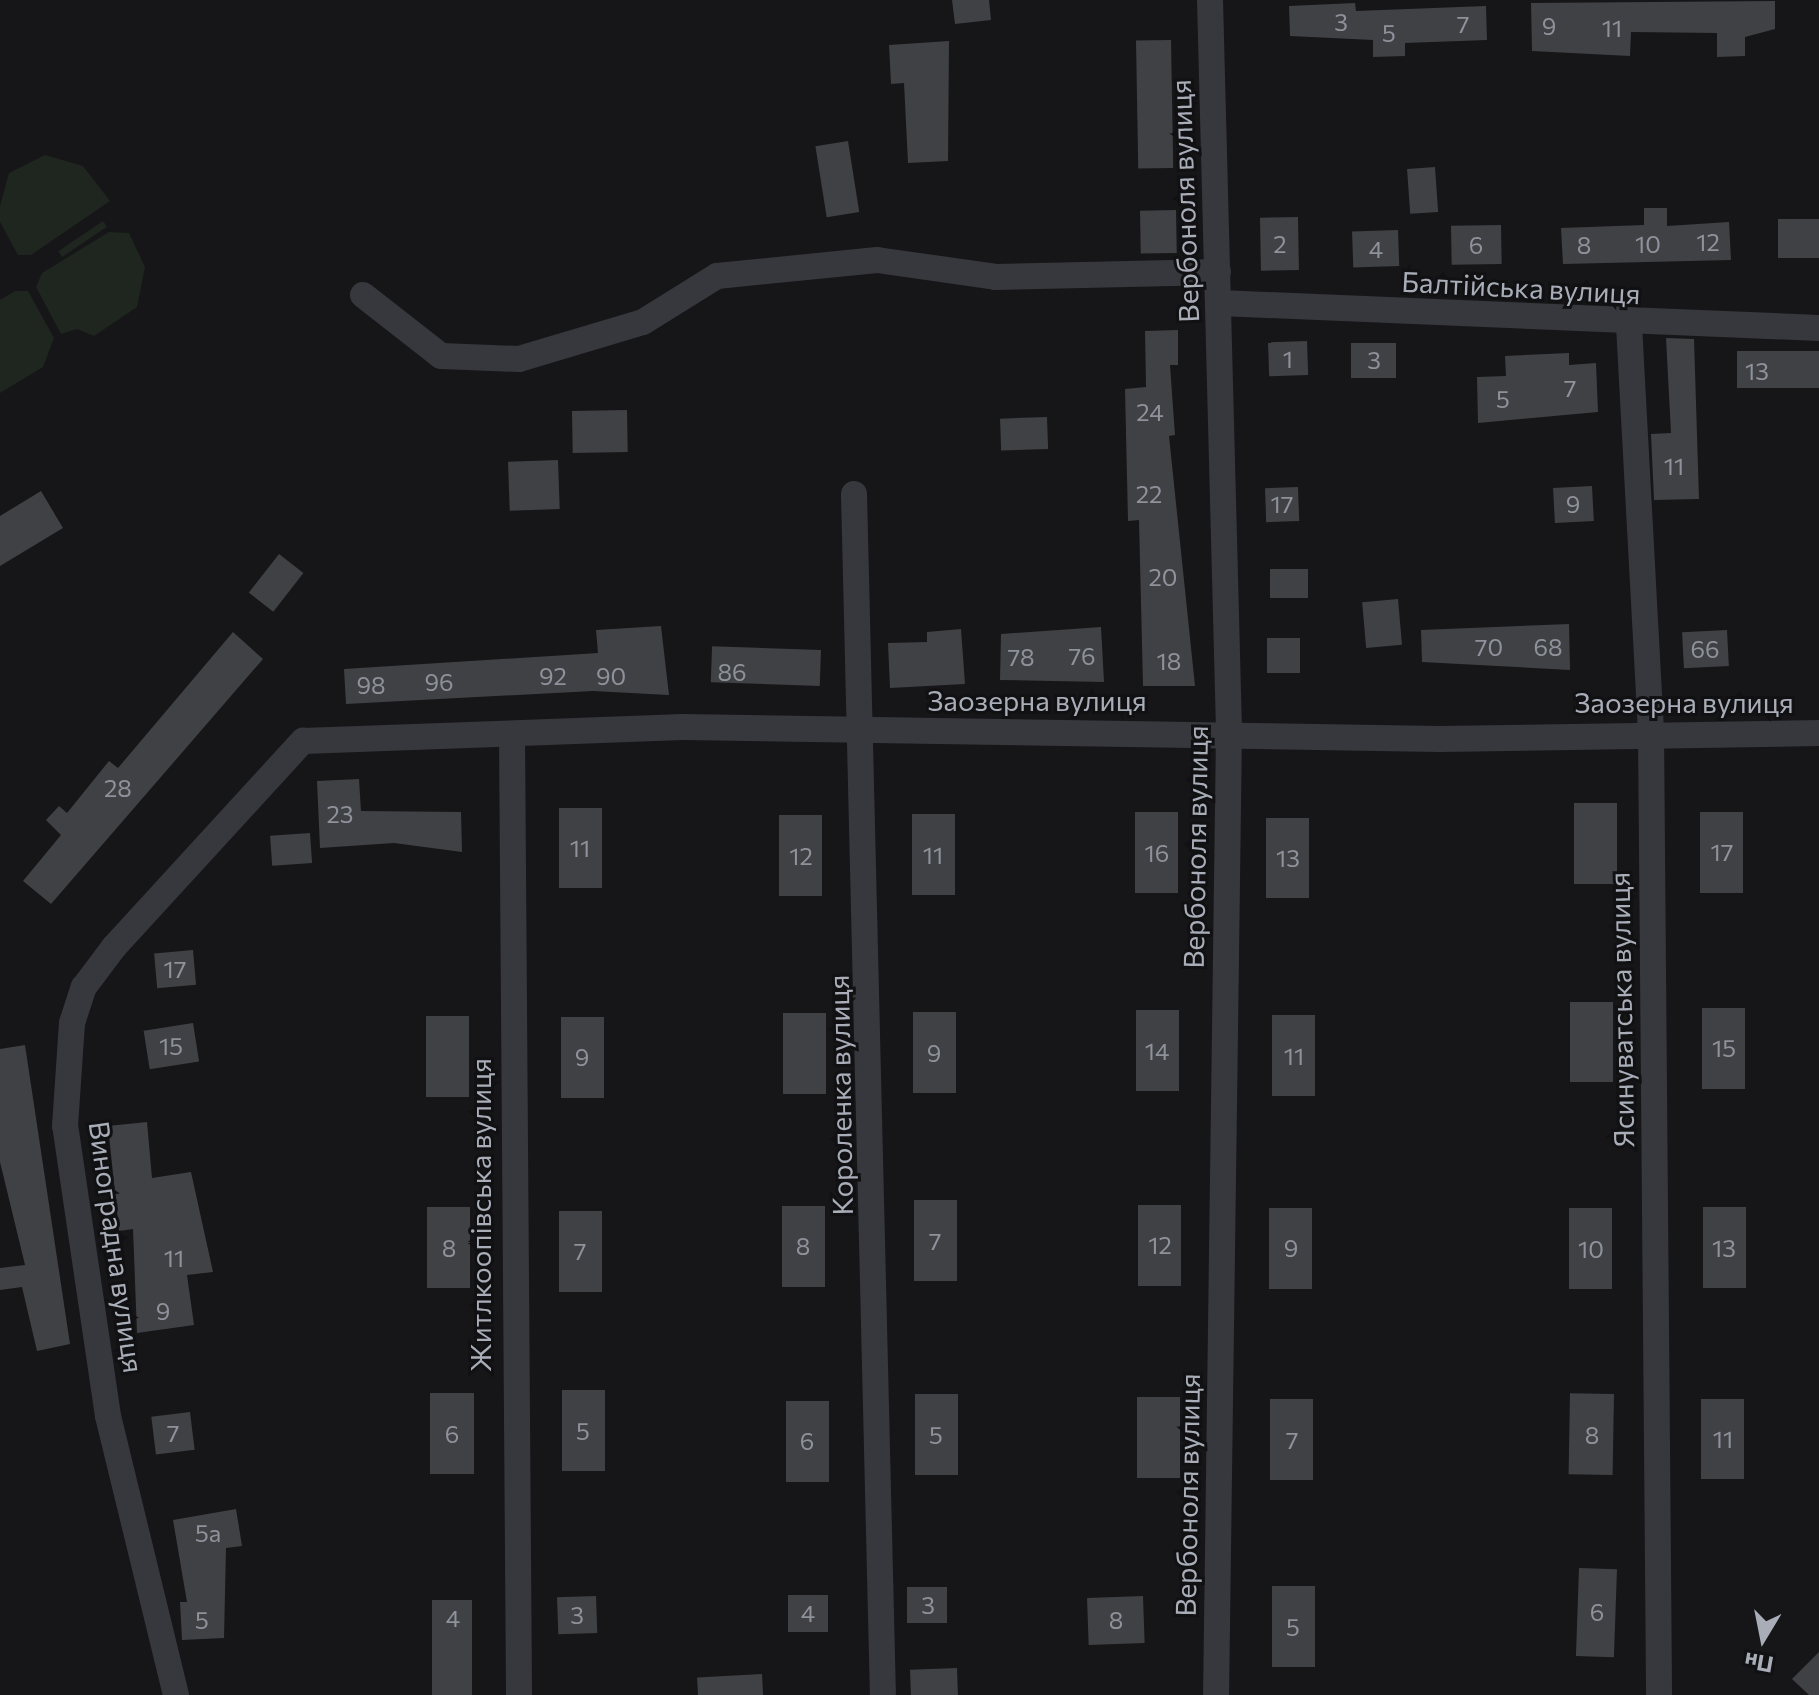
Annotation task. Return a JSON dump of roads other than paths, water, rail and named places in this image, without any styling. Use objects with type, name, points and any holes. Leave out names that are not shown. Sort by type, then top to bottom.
[{"type":"street","name":"Вербоноля вулиця","points":[[1210,0],[1229,732],[1216,1695]]},
{"type":"street","points":[[363,295],[441,356],[519,359],[643,322],[717,276],[877,260],[996,277],[1218,272]]},
{"type":"street","name":"Балтійська вулиця","points":[[1220,303],[1629,325],[1819,328]]},
{"type":"street","name":"Ясинуватська вулиця","points":[[1629,325],[1651,731],[1659,1695]]},
{"type":"street","name":"Короленка вулиця","points":[[854,494],[865,730],[883,1695]]},
{"type":"street","name":"Заозерна вулиця","points":[[303,741],[683,727],[1229,732],[1439,739],[1651,731],[1819,733]]},
{"type":"street","name":"Житлкоопівська вулиця","points":[[512,735],[519,1695]]},
{"type":"street","name":"Виноградна вулиця","points":[[176,1695],[108,1416],[65,1126],[72,1023],[84,987],[114,947],[303,741]]}]
